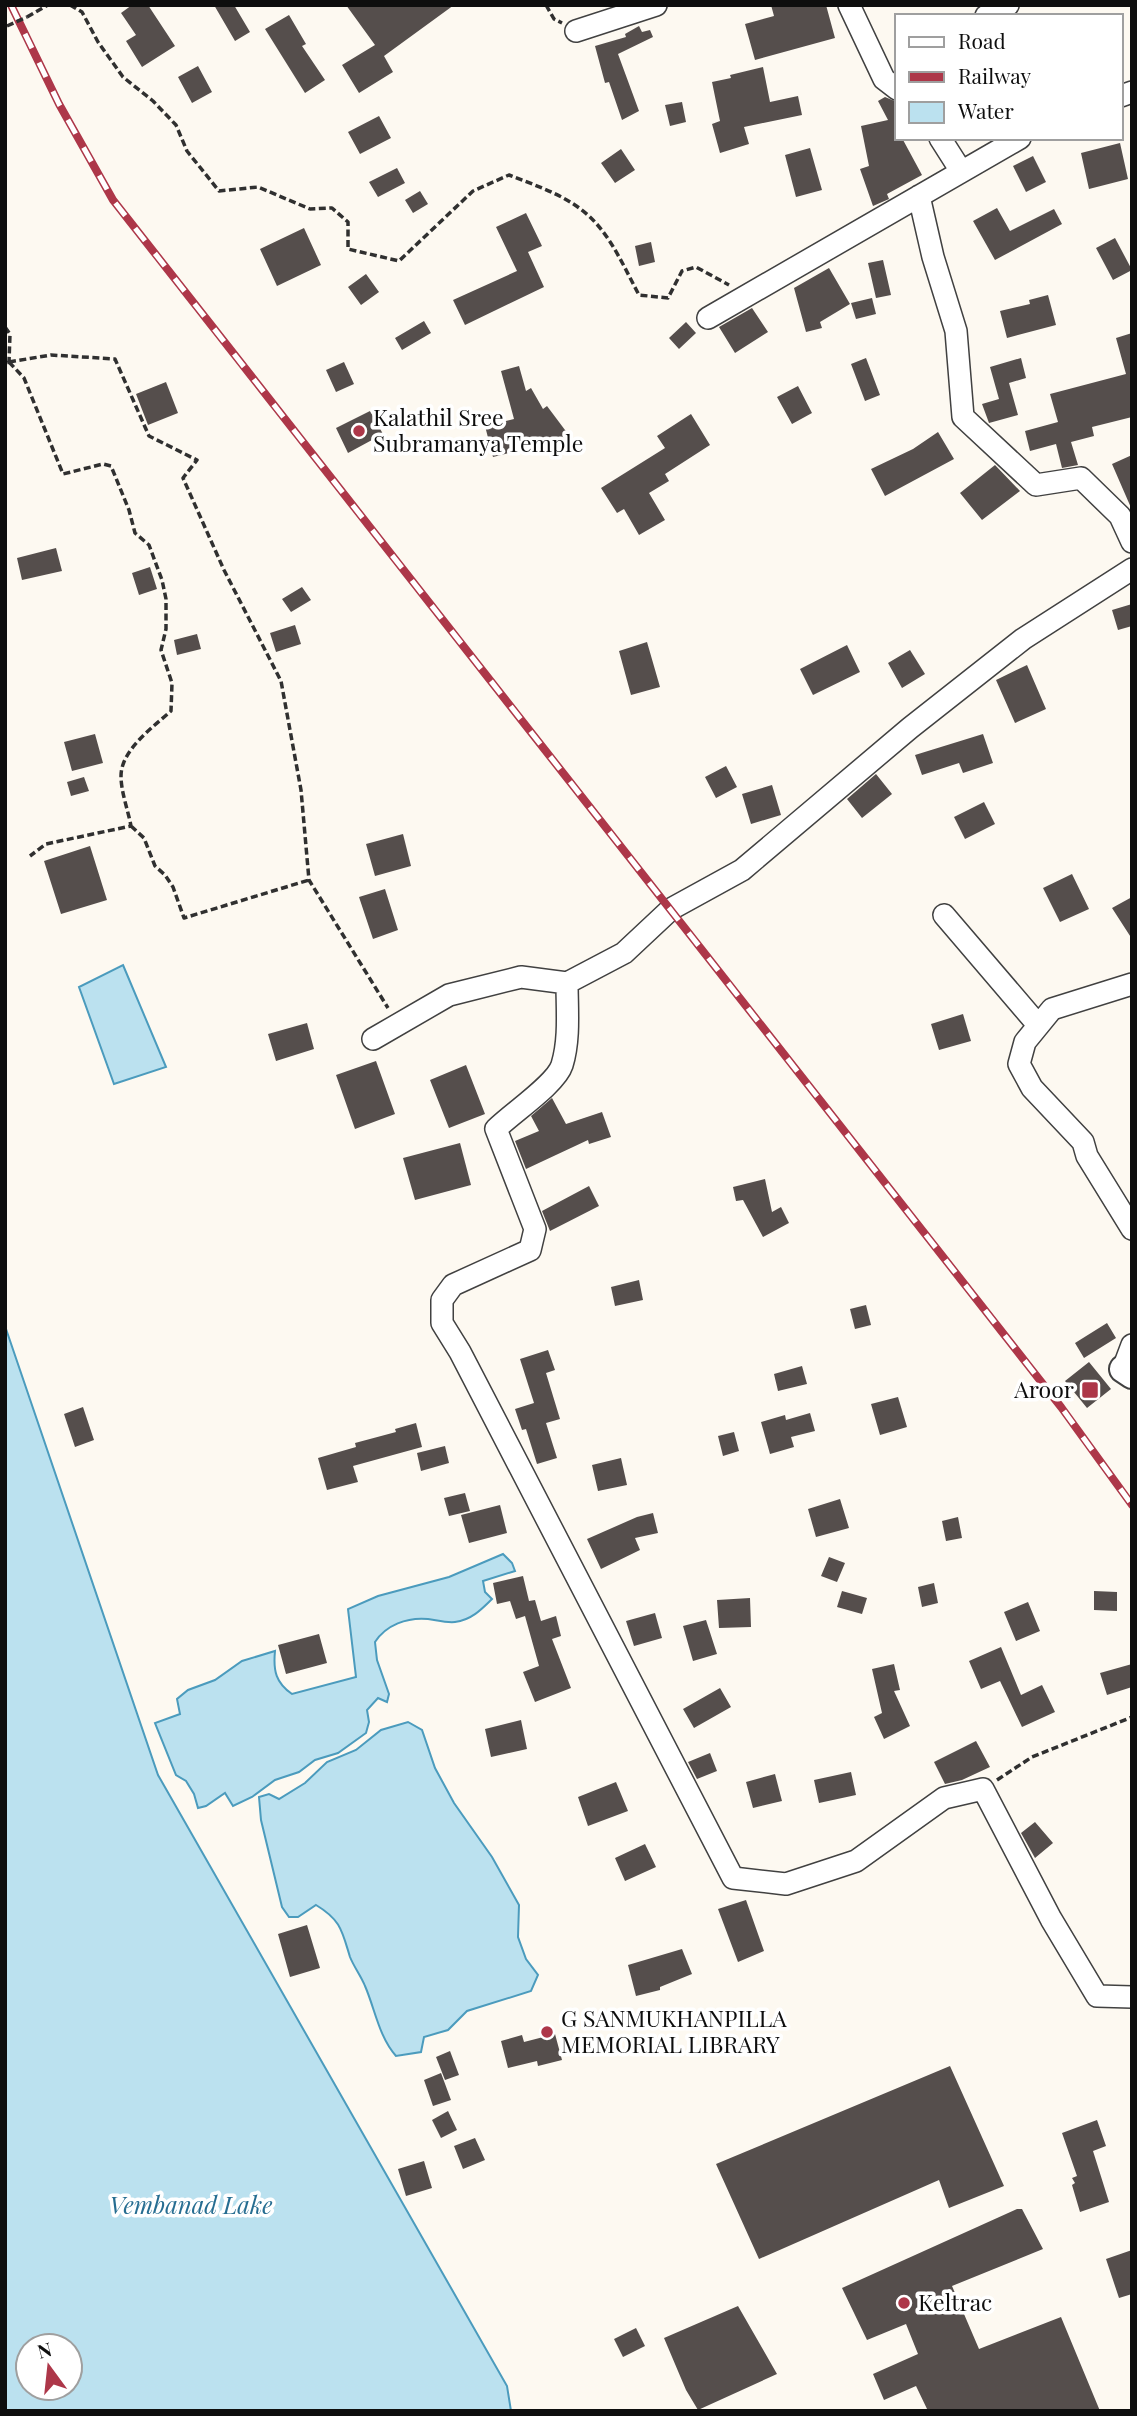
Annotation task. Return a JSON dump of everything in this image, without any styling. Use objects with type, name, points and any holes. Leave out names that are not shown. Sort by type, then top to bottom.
[{"type":"street","points":[[576,31],[656,5]]},
{"type":"street","points":[[849,5],[884,79],[895,87]]},
{"type":"street","points":[[990,14],[1008,5]]},
{"type":"street","points":[[941,140],[961,171]]},
{"type":"street","points":[[708,318],[1016,140]]},
{"type":"street","points":[[919,196],[933,257],[956,331],[963,417],[1036,485],[1081,478],[1120,516],[1132,542]]},
{"type":"street","points":[[373,1038],[449,995],[521,977],[567,983],[624,953],[671,909],[742,870],[910,727],[1023,639],[1132,569]]},
{"type":"street","points":[[944,915],[1038,1025]]},
{"type":"street","points":[[567,983],[568,1029],[562,1067],[545,1087],[496,1129],[535,1229],[530,1250],[453,1285],[442,1300],[442,1323],[550,1523],[733,1878],[786,1884],[856,1861],[944,1798],[983,1789],[1051,1919],[1097,1996],[1132,1997]]},
{"type":"street","points":[[1129,1218],[1087,1156],[1083,1142],[1032,1088],[1019,1064],[1025,1042],[1052,1009],[1132,984]]},
{"type":"path","points":[[6,26],[48,5]]},
{"type":"path","points":[[70,5],[82,12],[98,42],[123,77],[153,101],[176,125],[187,151],[219,191],[258,187],[310,209],[331,208],[348,222],[348,249],[399,261],[473,191],[509,175],[555,193],[590,217],[609,241],[639,295],[668,298],[682,271],[696,267],[720,279],[744,297]]},
{"type":"path","points":[[5,327],[10,334],[7,363]]},
{"type":"path","points":[[7,363],[51,355],[115,359],[149,436],[197,460],[183,478],[225,570],[281,681],[301,789],[309,880],[398,1024]]},
{"type":"path","points":[[7,363],[24,378],[63,474],[103,464],[111,466],[135,533],[149,545],[162,580],[166,599],[166,629],[161,650],[172,683],[171,711],[142,738],[127,757],[121,775],[131,826],[144,838],[155,866],[173,887],[184,918],[309,880]]},
{"type":"path","points":[[30,856],[46,844],[131,826]]},
{"type":"path","points":[[983,1789],[1031,1757],[1132,1717]]},
{"type":"water","points":[[123,965],[166,1067],[114,1084],[79,987]]},
{"type":"water","name":"Vembanad Lake","points":[[5,1326],[158,1775],[507,2386],[511,2411],[5,2411]]},
{"type":"water","points":[[503,1554],[512,1563],[515,1571],[483,1581],[485,1592],[492,1599],[475,1614],[455,1622],[428,1619],[405,1621],[385,1631],[375,1642],[377,1660],[389,1694],[387,1702],[378,1698],[367,1710],[369,1722],[366,1733],[338,1753],[315,1760],[299,1772],[275,1780],[252,1797],[233,1806],[225,1793],[206,1806],[198,1808],[186,1781],[176,1775],[155,1723],[180,1714],[177,1699],[188,1690],[215,1680],[242,1661],[275,1651],[277,1676],[292,1694],[356,1677],[348,1609],[378,1596],[449,1577]]},
{"type":"water","points":[[408,1722],[422,1730],[435,1768],[454,1803],[492,1857],[519,1905],[518,1937],[526,1959],[538,1975],[531,1991],[467,2011],[448,2030],[424,2037],[421,2052],[396,2056],[381,2032],[365,1986],[336,1921],[316,1905],[298,1917],[289,1917],[282,1907],[261,1820],[259,1797],[269,1794],[279,1799],[305,1783],[327,1762],[356,1750],[381,1730]]},
{"type":"building","points":[[132,5],[148,5],[175,46],[142,67],[126,41],[136,35],[121,13]]},
{"type":"building","points":[[214,5],[234,5],[250,32],[235,41]]},
{"type":"building","points":[[346,5],[454,5],[384,56],[393,72],[359,93],[342,65],[375,45]]},
{"type":"building","points":[[771,5],[826,5],[835,38],[755,60],[745,24],[774,16]]},
{"type":"building","points":[[289,15],[306,44],[302,46],[325,80],[305,93],[265,29]]},
{"type":"building","points":[[639,26],[642,32],[650,30],[653,37],[618,54],[639,111],[622,120],[609,82],[605,83],[595,46],[626,37],[625,34]]},
{"type":"building","points":[[198,66],[212,92],[192,103],[178,77]]},
{"type":"building","points":[[763,67],[770,102],[798,96],[802,115],[744,127],[749,144],[720,153],[712,124],[720,121],[712,82]]},
{"type":"building","points":[[885,97],[895,101],[895,140],[903,140],[922,175],[887,194],[889,199],[873,206],[860,169],[869,166],[861,126],[888,120],[878,101]]},
{"type":"building","points":[[682,102],[686,122],[670,126],[665,105]]},
{"type":"building","points":[[379,116],[391,138],[360,154],[348,132]]},
{"type":"building","points":[[1120,143],[1128,179],[1089,189],[1081,153]]},
{"type":"building","points":[[810,148],[822,190],[796,197],[785,155]]},
{"type":"building","points":[[621,149],[635,170],[615,183],[601,163]]},
{"type":"building","points":[[1033,156],[1046,182],[1026,192],[1013,166]]},
{"type":"building","points":[[397,168],[405,183],[378,197],[369,182]]},
{"type":"building","points":[[420,191],[428,204],[413,213],[405,200]]},
{"type":"building","points":[[997,208],[1010,231],[1054,209],[1062,224],[995,260],[973,221]]},
{"type":"building","points":[[526,213],[542,246],[528,252],[544,287],[465,325],[453,300],[517,271],[496,227]]},
{"type":"building","points":[[304,228],[321,265],[277,286],[260,249]]},
{"type":"building","points":[[1115,238],[1132,270],[1113,280],[1096,248]]},
{"type":"building","points":[[651,242],[655,262],[639,266],[635,246]]},
{"type":"building","points":[[883,260],[891,295],[876,298],[868,263]]},
{"type":"building","points":[[829,268],[850,304],[820,322],[822,328],[806,332],[794,288]]},
{"type":"building","points":[[366,274],[379,292],[361,305],[348,287]]},
{"type":"building","points":[[1048,295],[1056,325],[1007,338],[1000,311],[1030,304],[1029,300]]},
{"type":"building","points":[[872,298],[876,314],[856,319],[851,303]]},
{"type":"building","points":[[752,308],[768,332],[735,353],[719,327]]},
{"type":"building","points":[[424,321],[431,333],[402,350],[395,338]]},
{"type":"building","points":[[686,322],[696,333],[679,349],[669,338]]},
{"type":"building","points":[[1132,333],[1132,417],[1092,427],[1094,436],[1071,442],[1078,465],[1062,468],[1056,444],[1030,451],[1025,431],[1058,422],[1050,394],[1126,374],[1116,338]]},
{"type":"building","points":[[866,358],[880,395],[865,401],[851,364]]},
{"type":"building","points":[[1021,358],[1026,378],[1009,383],[1018,415],[989,423],[982,404],[999,399],[990,367]]},
{"type":"building","points":[[344,362],[354,384],[336,392],[326,370]]},
{"type":"building","points":[[519,366],[526,391],[531,388],[543,409],[547,406],[568,434],[549,448],[546,444],[493,457],[485,426],[514,419],[501,371]]},
{"type":"building","points":[[166,382],[178,413],[148,425],[136,394]]},
{"type":"building","points":[[798,386],[812,413],[792,424],[777,397]]},
{"type":"building","name":"Kalathil Sree Subramanya Temple","points":[[370,411],[383,434],[348,453],[336,428]]},
{"type":"building","points":[[691,414],[710,445],[665,474],[669,481],[649,493],[665,520],[639,535],[624,509],[617,513],[601,488],[665,448],[657,436]]},
{"type":"building","points":[[938,432],[954,459],[885,496],[871,469],[913,449]]},
{"type":"building","points":[[1132,455],[1132,510],[1112,464]]},
{"type":"building","points":[[995,465],[1020,491],[982,520],[960,493]]},
{"type":"building","points":[[56,548],[62,571],[22,580],[17,558]]},
{"type":"building","points":[[150,567],[157,589],[139,595],[132,573]]},
{"type":"building","points":[[302,587],[311,600],[291,612],[282,599]]},
{"type":"building","points":[[1132,604],[1132,626],[1118,630],[1112,610]]},
{"type":"building","points":[[295,625],[301,644],[276,652],[270,633]]},
{"type":"building","points":[[197,634],[201,649],[177,655],[174,640]]},
{"type":"building","points":[[647,642],[660,687],[631,695],[619,651]]},
{"type":"building","points":[[847,645],[860,672],[813,695],[800,669]]},
{"type":"building","points":[[910,650],[925,674],[902,688],[888,663]]},
{"type":"building","points":[[1027,665],[1046,709],[1015,723],[996,680]]},
{"type":"building","points":[[95,734],[103,763],[72,771],[64,742]]},
{"type":"building","points":[[983,734],[993,763],[963,773],[959,763],[922,775],[915,755]]},
{"type":"building","points":[[726,766],[737,787],[716,798],[705,777]]},
{"type":"building","points":[[876,774],[892,794],[862,818],[847,799]]},
{"type":"building","points":[[84,777],[89,791],[71,796],[67,782]]},
{"type":"building","points":[[772,785],[781,815],[751,824],[742,794]]},
{"type":"building","points":[[984,802],[995,824],[965,839],[954,817]]},
{"type":"building","points":[[403,834],[411,866],[375,876],[366,844]]},
{"type":"building","points":[[90,846],[107,900],[61,914],[44,861]]},
{"type":"building","points":[[1072,874],[1089,909],[1060,922],[1043,888]]},
{"type":"building","points":[[385,889],[398,930],[373,939],[359,897]]},
{"type":"building","points":[[1132,897],[1132,939],[1112,908]]},
{"type":"building","points":[[963,1014],[971,1041],[939,1050],[931,1024]]},
{"type":"building","points":[[307,1023],[314,1049],[276,1061],[268,1034]]},
{"type":"building","points":[[376,1061],[395,1114],[355,1129],[336,1075]]},
{"type":"building","points":[[466,1065],[485,1114],[449,1128],[430,1080]]},
{"type":"building","points":[[552,1098],[566,1124],[602,1112],[611,1137],[589,1144],[588,1140],[526,1169],[515,1141],[539,1131],[531,1116]]},
{"type":"building","points":[[460,1143],[471,1185],[415,1200],[403,1158]]},
{"type":"building","points":[[765,1179],[772,1212],[781,1207],[789,1223],[763,1237],[743,1200],[736,1201],[733,1187]]},
{"type":"building","points":[[589,1186],[599,1206],[550,1231],[542,1211]]},
{"type":"building","points":[[639,1280],[643,1300],[615,1306],[611,1287]]},
{"type":"building","points":[[866,1305],[871,1325],[855,1329],[850,1309]]},
{"type":"building","points":[[1107,1323],[1116,1338],[1084,1358],[1075,1343]]},
{"type":"building","points":[[548,1350],[555,1370],[546,1373],[560,1419],[546,1423],[557,1458],[537,1464],[526,1429],[522,1430],[515,1409],[534,1403],[520,1359]]},
{"type":"building","points":[[1089,1362],[1111,1389],[1087,1408],[1065,1381]]},
{"type":"building","points":[[802,1366],[807,1384],[778,1391],[774,1374]]},
{"type":"building","points":[[898,1397],[907,1427],[880,1435],[871,1404]]},
{"type":"building","points":[[83,1407],[94,1440],[75,1447],[64,1414]]},
{"type":"building","points":[[810,1413],[815,1431],[791,1437],[794,1447],[770,1454],[761,1422],[785,1415],[786,1420]]},
{"type":"building","points":[[416,1423],[422,1447],[353,1466],[358,1482],[327,1490],[318,1458],[356,1447],[355,1443],[396,1432],[395,1429]]},
{"type":"building","points":[[734,1432],[739,1451],[723,1456],[718,1436]]},
{"type":"building","points":[[445,1446],[449,1463],[421,1471],[417,1453]]},
{"type":"building","points":[[621,1458],[627,1485],[598,1491],[592,1465]]},
{"type":"building","points":[[465,1493],[470,1511],[449,1516],[444,1498]]},
{"type":"building","points":[[840,1499],[849,1528],[816,1537],[808,1509]]},
{"type":"building","points":[[500,1505],[507,1533],[469,1543],[461,1515]]},
{"type":"building","points":[[653,1513],[658,1533],[635,1538],[640,1550],[601,1569],[587,1539],[637,1517]]},
{"type":"building","points":[[958,1517],[962,1538],[946,1541],[942,1521]]},
{"type":"building","points":[[829,1557],[845,1563],[837,1582],[821,1576]]},
{"type":"building","points":[[523,1576],[529,1601],[535,1600],[541,1621],[556,1616],[561,1636],[552,1639],[571,1688],[535,1702],[523,1672],[539,1666],[525,1616],[516,1619],[510,1601],[497,1604],[493,1583]]},
{"type":"building","points":[[934,1583],[938,1603],[922,1607],[918,1587]]},
{"type":"building","points":[[842,1591],[867,1598],[862,1614],[837,1607]]},
{"type":"building","points":[[1094,1591],[1117,1592],[1117,1611],[1094,1610]]},
{"type":"building","points":[[750,1598],[751,1627],[719,1628],[717,1600]]},
{"type":"building","points":[[1028,1602],[1040,1631],[1016,1641],[1004,1612]]},
{"type":"building","points":[[655,1613],[662,1638],[634,1646],[626,1621]]},
{"type":"building","points":[[706,1620],[717,1654],[693,1661],[683,1626]]},
{"type":"building","points":[[319,1634],[327,1663],[286,1674],[278,1645]]},
{"type":"building","points":[[1001,1647],[1021,1695],[1042,1685],[1055,1712],[1022,1727],[1000,1681],[981,1689],[969,1661]]},
{"type":"building","points":[[894,1664],[900,1690],[894,1691],[910,1726],[884,1739],[874,1717],[882,1713],[872,1669]]},
{"type":"building","points":[[1132,1664],[1132,1687],[1107,1695],[1100,1673]]},
{"type":"building","points":[[720,1688],[731,1707],[694,1728],[683,1709]]},
{"type":"building","points":[[521,1720],[527,1749],[491,1757],[485,1729]]},
{"type":"building","points":[[976,1741],[990,1767],[962,1780],[945,1784],[934,1762]]},
{"type":"building","points":[[710,1753],[717,1771],[697,1779],[688,1762]]},
{"type":"building","points":[[851,1772],[856,1795],[819,1803],[814,1780]]},
{"type":"building","points":[[775,1774],[782,1801],[753,1808],[746,1782]]},
{"type":"building","points":[[616,1782],[628,1811],[588,1826],[578,1797]]},
{"type":"building","points":[[1035,1822],[1053,1843],[1035,1858],[1021,1833]]},
{"type":"building","points":[[645,1844],[656,1867],[625,1881],[615,1858]]},
{"type":"building","points":[[746,1900],[764,1951],[738,1962],[718,1909]]},
{"type":"building","points":[[307,1925],[320,1968],[290,1977],[278,1934]]},
{"type":"building","points":[[682,1949],[692,1974],[660,1987],[660,1990],[636,1996],[628,1965]]},
{"type":"building","points":[[555,2034],[562,2060],[538,2066],[537,2061],[508,2068],[501,2041],[522,2035],[524,2042]]},
{"type":"building","points":[[450,2051],[459,2075],[445,2080],[436,2057]]},
{"type":"building","points":[[950,2066],[1004,2186],[949,2208],[939,2180],[759,2259],[716,2164]]},
{"type":"building","points":[[441,2073],[451,2100],[433,2106],[424,2080]]},
{"type":"building","points":[[448,2111],[457,2130],[441,2138],[432,2120]]},
{"type":"building","points":[[1097,2120],[1106,2146],[1093,2151],[1109,2202],[1080,2212],[1072,2185],[1075,2183],[1072,2178],[1077,2176],[1062,2133]]},
{"type":"building","points":[[475,2138],[485,2160],[463,2169],[454,2146]]},
{"type":"building","points":[[424,2161],[432,2188],[406,2196],[398,2169]]},
{"type":"building","name":"Keltrac","points":[[1022,2209],[1043,2249],[952,2286],[979,2349],[1061,2317],[1100,2411],[928,2411],[916,2386],[884,2400],[873,2374],[918,2354],[906,2324],[867,2340],[842,2288]]},
{"type":"building","points":[[1132,2250],[1132,2294],[1119,2298],[1106,2259]]},
{"type":"building","points":[[738,2306],[777,2374],[698,2410],[686,2390],[664,2338]]},
{"type":"building","points":[[636,2328],[645,2346],[623,2357],[614,2339]]},
{"type":"railway","points":[[11,5],[59,104],[113,200],[1061,1407],[1132,1505]]},
{"type":"place","name":"Kalathil Sree Subramanya Temple","points":[[359,431]]},
{"type":"place","name":"Aroor","points":[[1090,1390]]},
{"type":"place","name":"G SANMUKHANPILLA MEMORIAL LIBRARY","points":[[547,2032]]},
{"type":"place","name":"Keltrac","points":[[904,2303]]}]
